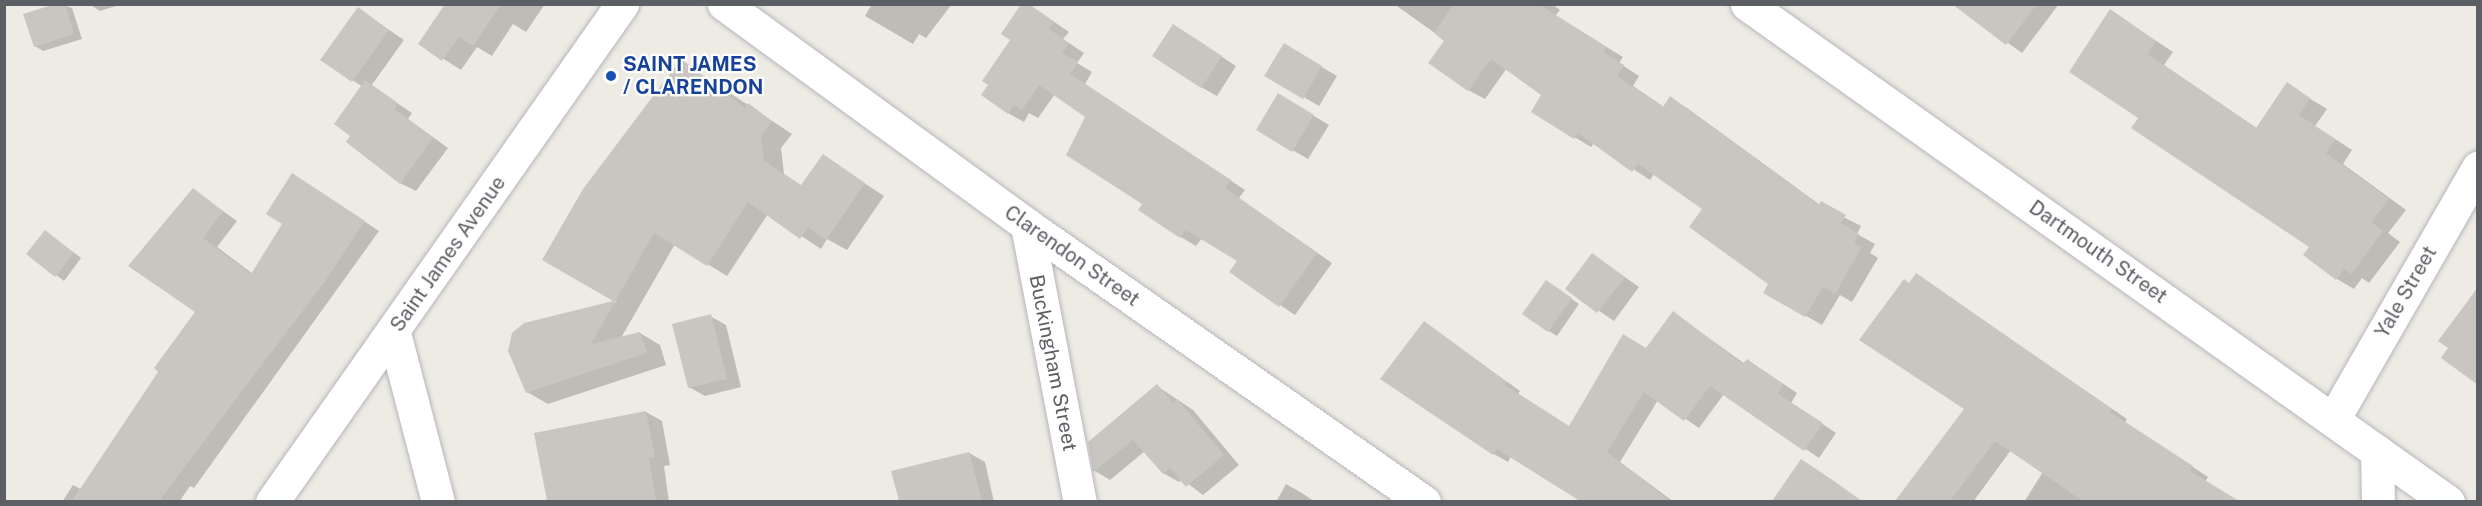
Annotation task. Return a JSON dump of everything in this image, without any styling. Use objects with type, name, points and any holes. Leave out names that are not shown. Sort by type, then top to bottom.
[{"type":"street","name":"Saint James Avenue","points":[[272,501],[394,333],[622,4]]},
{"type":"street","name":"Clarendon Street","points":[[724,4],[1027,225],[1424,501]]},
{"type":"street","name":"Dartmouth Street","points":[[1747,4],[2334,417],[2377,451],[2448,501]]},
{"type":"street","name":"Yale Street","points":[[2334,417],[2478,168]]},
{"type":"street","name":"Buckingham Street","points":[[1027,225],[1080,501]]},
{"type":"street","points":[[394,333],[438,501]]},
{"type":"street","points":[[2377,451],[2378,501]]},
{"type":"building","points":[[55,4],[65,4],[74,34],[34,47],[23,14]]},
{"type":"building","points":[[445,4],[501,4],[473,46],[459,37],[442,61],[418,44]]},
{"type":"building","points":[[1021,4],[1029,4],[1054,22],[1049,29],[1069,43],[1062,53],[1078,62],[1070,74],[1231,180],[1225,188],[1317,253],[1279,307],[1229,272],[1237,261],[1186,230],[1180,238],[1138,210],[1142,204],[1066,155],[1085,117],[1039,85],[1022,110],[1014,105],[1008,114],[981,95],[988,85],[982,81],[1010,40],[1001,34]]},
{"type":"building","points":[[1454,4],[1538,4],[1607,47],[1603,52],[1624,65],[1617,76],[1663,107],[1670,96],[1819,205],[1821,201],[1846,215],[1841,223],[1859,234],[1854,243],[1862,247],[1835,294],[1823,287],[1805,317],[1763,293],[1768,284],[1689,227],[1702,209],[1638,164],[1632,172],[1578,133],[1574,139],[1531,112],[1541,95],[1491,59],[1468,91],[1428,63],[1444,41],[1434,33]]},
{"type":"building","points":[[1952,4],[2037,4],[2006,45]]},
{"type":"building","points":[[358,7],[389,30],[352,82],[320,60]]},
{"type":"building","points":[[2110,9],[2156,41],[2147,54],[2256,128],[2287,82],[2310,98],[2299,115],[2335,139],[2326,153],[2389,199],[2371,222],[2383,231],[2351,274],[2344,269],[2336,280],[2303,255],[2309,247],[2131,128],[2138,118],[2069,72]]},
{"type":"building","points":[[1173,24],[1222,56],[1201,88],[1152,56]]},
{"type":"building","points":[[1284,43],[1322,66],[1303,99],[1264,76]]},
{"type":"building","points":[[681,59],[745,108],[748,103],[772,121],[761,137],[764,161],[801,185],[823,154],[865,183],[826,240],[808,227],[800,239],[748,202],[707,266],[654,233],[591,344],[640,332],[647,353],[526,393],[508,351],[512,333],[524,323],[613,301],[542,260],[583,189]]},
{"type":"building","points":[[365,80],[398,103],[394,109],[433,138],[400,184],[346,142],[350,136],[334,124]]},
{"type":"building","points":[[1278,93],[1314,115],[1292,152],[1256,130]]},
{"type":"building","points":[[292,173],[365,221],[326,280],[159,501],[72,501],[158,372],[154,368],[195,312],[128,266],[193,188],[223,211],[203,238],[251,274],[282,224],[266,214]]},
{"type":"building","points":[[45,230],[74,253],[55,277],[26,254]]},
{"type":"building","points":[[1592,253],[1625,277],[1597,313],[1565,289]]},
{"type":"building","points":[[1916,273],[2112,409],[2110,412],[2193,466],[2190,471],[2239,501],[2083,501],[1995,441],[1950,501],[1895,501],[1964,409],[1859,340],[1904,279],[1909,283]]},
{"type":"building","points":[[1546,280],[1572,298],[1548,332],[1522,314]]},
{"type":"building","points":[[2478,287],[2478,385],[2441,358],[2448,348],[2438,341]]},
{"type":"building","points":[[1673,311],[1743,364],[1747,359],[1783,384],[1778,394],[1823,423],[1804,451],[1710,386],[1684,421],[1644,392],[1607,452],[1670,501],[1580,501],[1497,449],[1493,455],[1380,379],[1424,321],[1507,382],[1505,385],[1569,426],[1623,334],[1646,348]]},
{"type":"building","points":[[711,314],[727,379],[688,388],[672,324]]},
{"type":"building","points":[[1157,384],[1173,403],[1177,399],[1224,455],[1186,487],[1170,468],[1163,474],[1133,440],[1093,472],[1088,442]]},
{"type":"building","points":[[646,411],[655,456],[649,458],[656,501],[547,501],[534,433]]},
{"type":"building","points":[[969,452],[982,501],[899,501],[891,471]]},
{"type":"building","points":[[1801,459],[1831,479],[1862,501],[1772,501]]},
{"type":"place","name":"SAINT JAMES / CLARENDON","points":[[611,76]]}]
